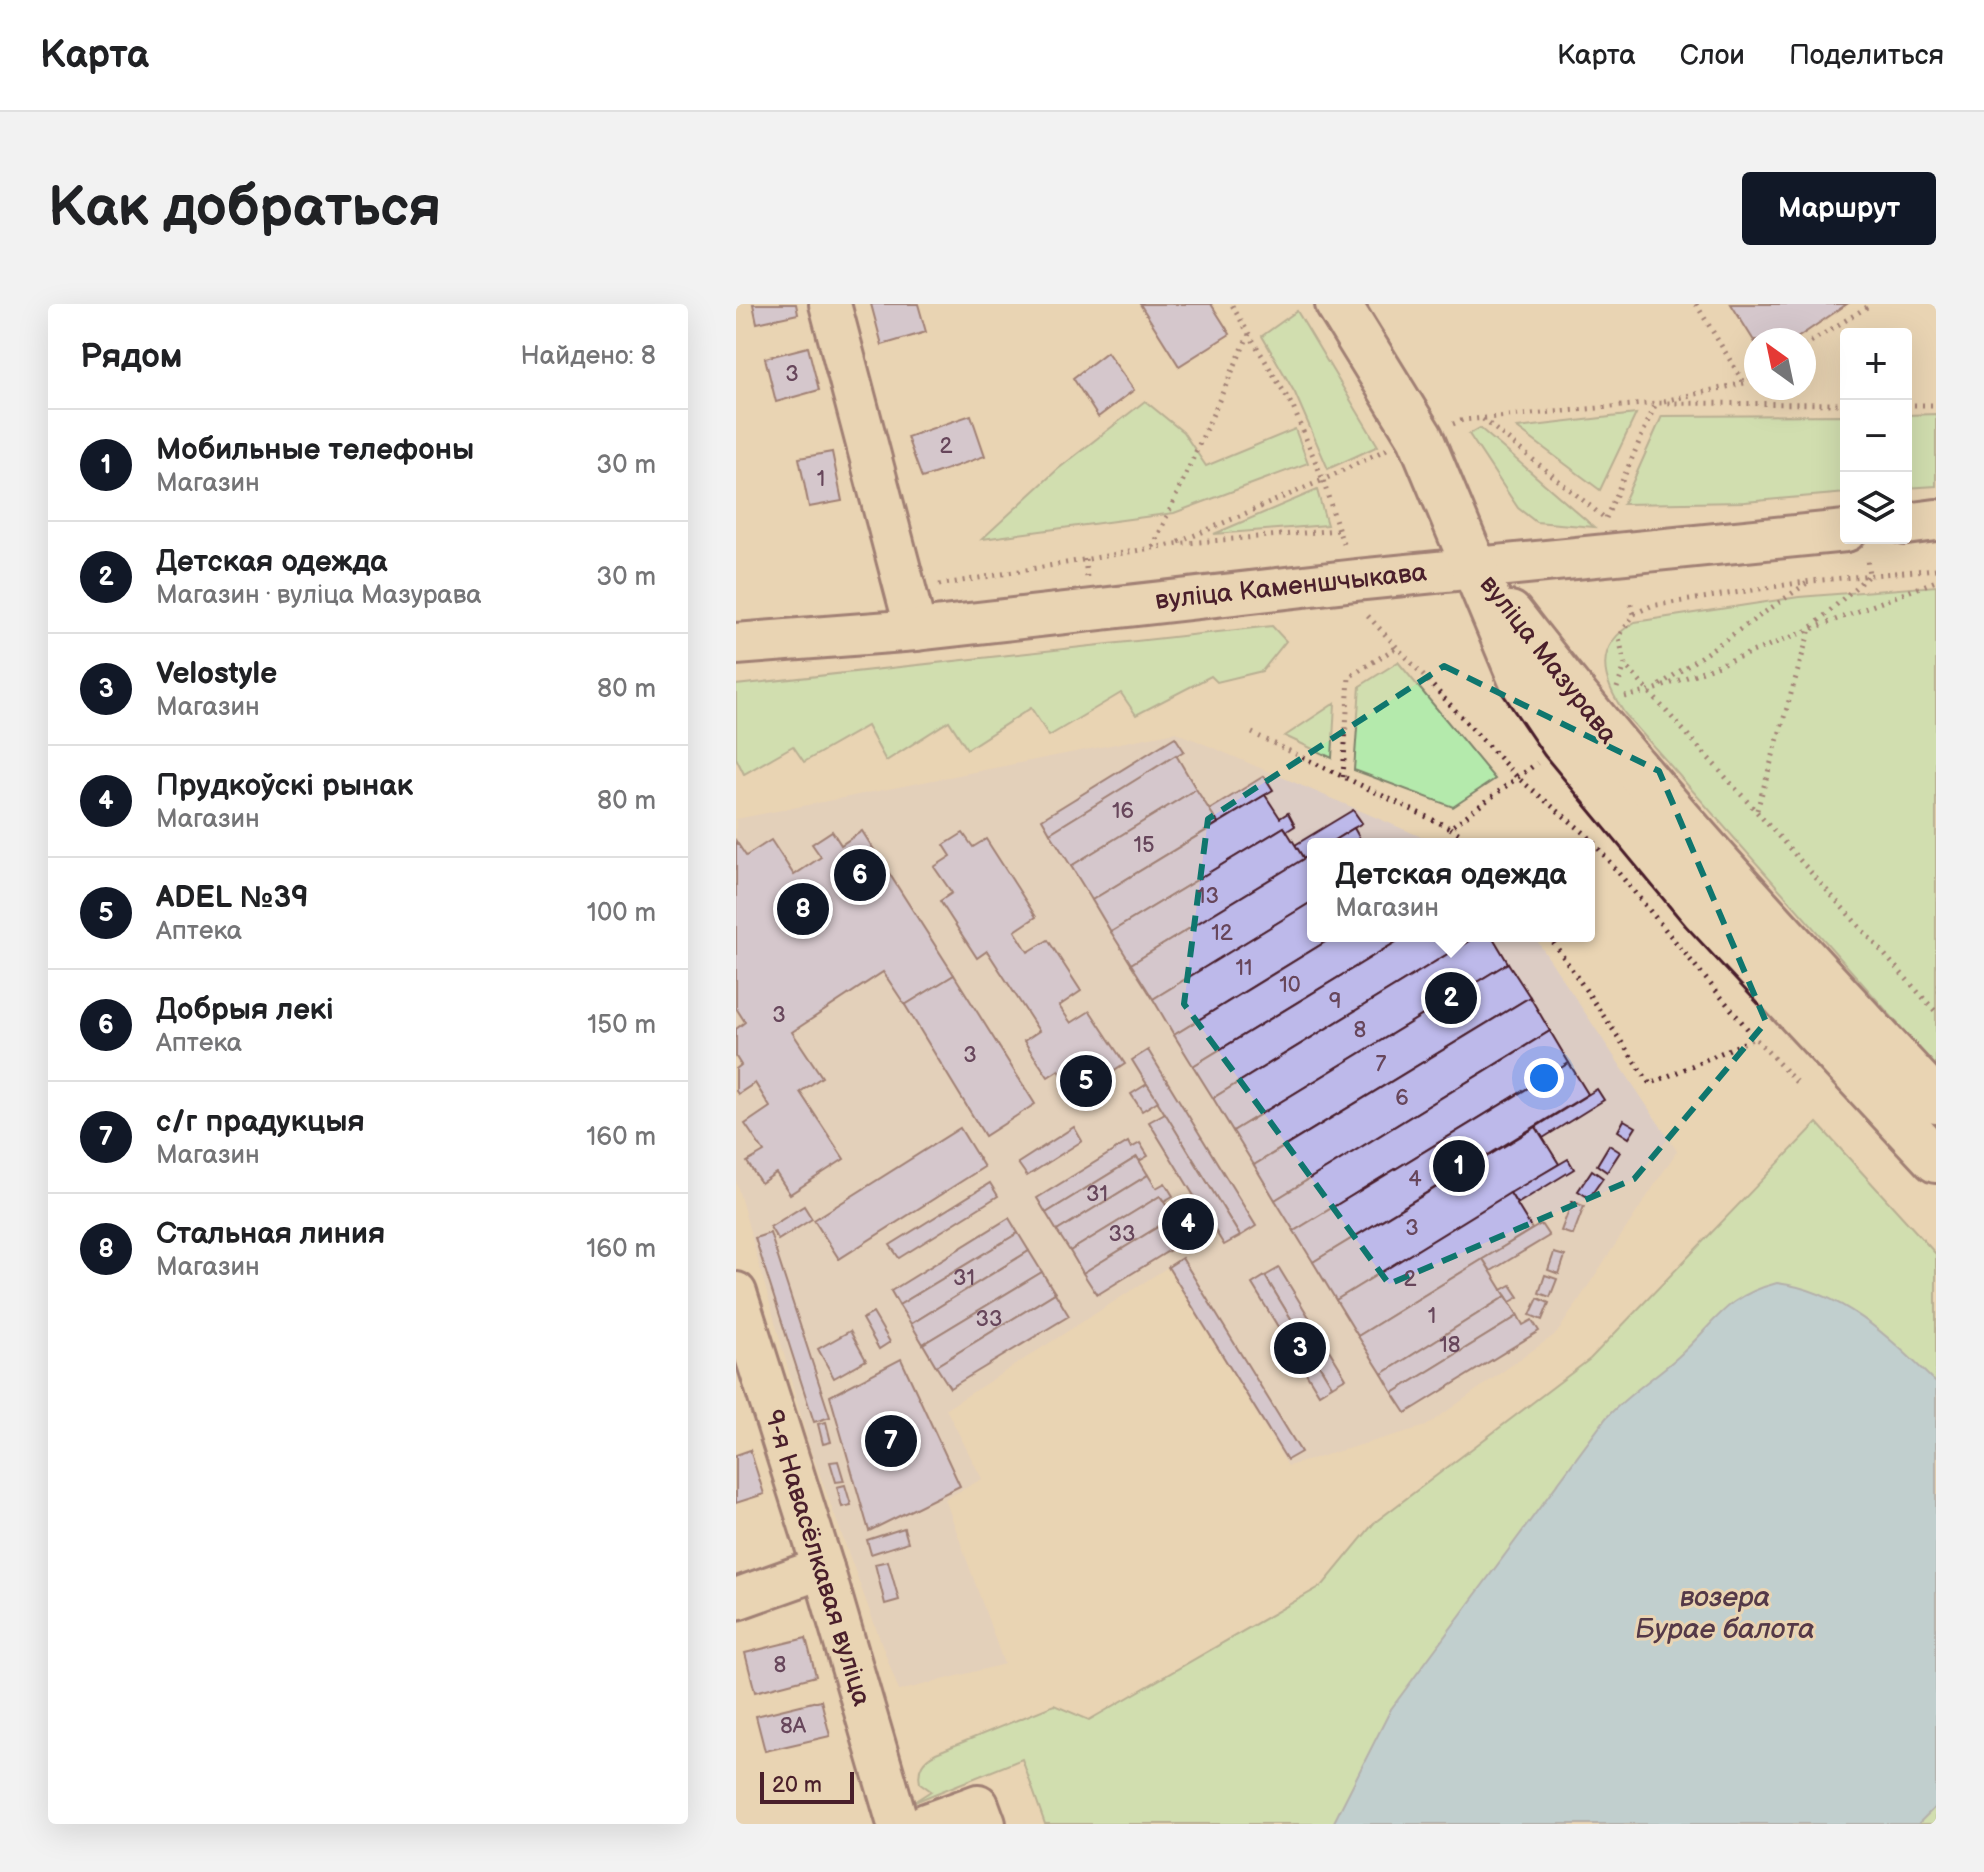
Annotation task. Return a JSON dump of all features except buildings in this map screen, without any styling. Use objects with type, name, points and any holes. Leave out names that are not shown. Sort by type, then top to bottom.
[{"type":"main road","points":[[1338,304],[1420,437],[1475,567]]},
{"type":"main road","name":"вуліца Мазурава","points":[[1475,567],[1591,718],[1810,966],[1936,1101]]},
{"type":"main road","name":"вуліца Мазурава","points":[[1475,567],[1521,679],[1563,741],[1703,910],[1936,1160]]},
{"type":"street","points":[[830,304],[916,630]]},
{"type":"street","points":[[1912,523],[1936,520]]},
{"type":"street","name":"вуліца Каменшчыкава","points":[[736,644],[916,630],[1475,567],[1840,532]]},
{"type":"street","name":"9-я Навасёлкавая вуліца","points":[[736,1293],[823,1568],[898,1824]]},
{"type":"street","points":[[736,1599],[823,1568]]},
{"type":"street","points":[[926,1824],[978,1805],[985,1824]]},
{"type":"path","points":[[1231,304],[1293,407],[1323,480],[1343,544]]},
{"type":"path","points":[[1656,403],[1744,383],[1696,304]]},
{"type":"path","points":[[1816,339],[1872,304]]},
{"type":"path","points":[[1152,548],[1249,332]]},
{"type":"path","points":[[1482,419],[1606,518],[1656,403]]},
{"type":"path","points":[[1463,420],[1656,403],[1840,404]]},
{"type":"path","points":[[1912,405],[1936,405]]},
{"type":"path","points":[[1175,544],[1384,450]]},
{"type":"path","points":[[1050,563],[1175,544],[1339,530]]},
{"type":"path","points":[[1936,569],[1811,581],[1651,606],[1634,614],[1619,637],[1625,665],[1612,700],[1651,691],[1936,581]]},
{"type":"path","points":[[1757,811],[1810,629],[1869,575]]},
{"type":"path","points":[[1651,691],[1811,581]]},
{"type":"path","points":[[1631,604],[1634,614]]},
{"type":"path","points":[[1368,616],[1518,778],[1590,838]]},
{"type":"path","points":[[1343,777],[1349,677],[1397,647]]},
{"type":"path","points":[[1625,665],[1936,1012]]},
{"type":"path","points":[[1252,733],[1466,838]]},
{"type":"path","points":[[1450,828],[1545,756]]},
{"type":"path","points":[[1595,844],[1755,1038],[1797,1083]]},
{"type":"path","points":[[1553,942],[1650,1084],[1755,1038]]},
{"type":"highlighted area","points":[[1444,666],[1659,771],[1766,1022],[1634,1179],[1389,1284],[1184,1004],[1208,819]]},
{"type":"shaded area","points":[[1176,732],[1424,838],[1307,838],[1307,942],[1538,942],[1677,1151],[1557,1333],[1426,1426],[1288,1466],[1168,1267],[946,1409],[982,1479],[945,1499],[1004,1664],[899,1691],[810,1448],[736,1181],[736,819]]},
{"type":"green space","points":[[1297,311],[1378,446],[1328,469],[1295,393],[1262,336]]},
{"type":"green space","points":[[1145,401],[1183,432],[1206,466],[1295,429],[1308,463],[1174,513],[982,539],[1058,469]]},
{"type":"green space","points":[[1636,414],[1600,490],[1517,428]]},
{"type":"green space","points":[[1936,414],[1936,486],[1912,488],[1912,415]]},
{"type":"green space","points":[[1840,415],[1840,494],[1745,502],[1623,504],[1662,416]]},
{"type":"green space","points":[[1480,428],[1594,527],[1536,522],[1518,508],[1469,434]]},
{"type":"green space","points":[[1317,490],[1327,525],[1214,534]]},
{"type":"green space","points":[[1936,586],[1936,1067],[1625,714],[1611,688],[1605,664],[1612,642],[1635,622],[1799,597]]},
{"type":"green space","points":[[1272,626],[1286,641],[1262,671],[1217,682],[1211,676],[1136,715],[1121,693],[1049,736],[1031,708],[967,749],[949,721],[886,761],[867,726],[804,762],[793,746],[744,774],[736,758],[736,685]]},
{"type":"green space","points":[[1398,662],[1495,779],[1453,807],[1354,770],[1360,686]]},
{"type":"green space","points":[[1335,703],[1332,758],[1285,736]]},
{"type":"green space","name":"возера Бурае балота","points":[[1817,1123],[1936,1254],[1936,1824],[1045,1824],[1022,1759],[912,1803],[931,1791],[920,1783],[919,1773],[924,1762],[936,1753],[1054,1705],[1089,1720],[1323,1585],[1374,1523],[1590,1359]]},
{"type":"water","name":"возера Бурае балота","points":[[1777,1283],[1801,1288],[1844,1306],[1883,1334],[1936,1383],[1936,1806],[1918,1824],[1333,1824],[1391,1709],[1606,1418],[1678,1357],[1732,1304]]},
{"type":"place","name":"Добрыя лекі","points":[[860,875]]},
{"type":"place","name":"Стальная линия","points":[[803,909]]},
{"type":"place","name":"Детская одежда","points":[[1451,998]]},
{"type":"place","name":"ADEL №39","points":[[1086,1081]]},
{"type":"place","name":"Мобильные телефоны","points":[[1459,1166]]},
{"type":"place","name":"Прудкоўскі рынак","points":[[1188,1224]]},
{"type":"place","name":"Velostyle","points":[[1300,1348]]},
{"type":"place","name":"с/г прадукцыя","points":[[891,1441]]}]
